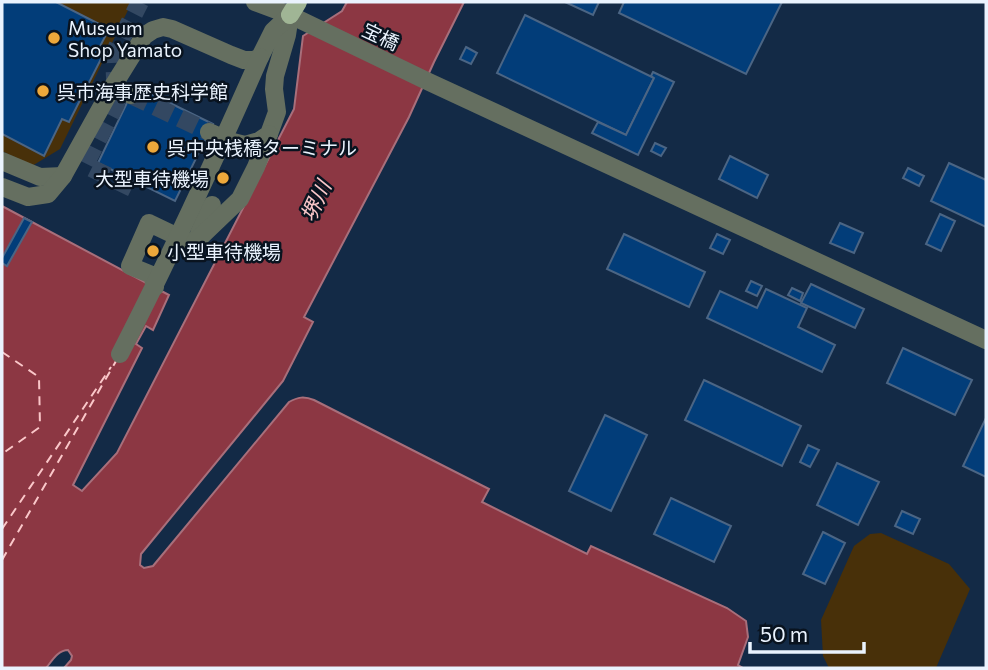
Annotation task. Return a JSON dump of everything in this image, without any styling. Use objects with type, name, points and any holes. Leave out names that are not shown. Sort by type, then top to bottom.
[{"type":"street","name":"宝橋","points":[[255,2],[294,9],[315,28],[986,340]]},
{"type":"street","points":[[186,240],[229,142],[260,57],[273,31],[294,9]]},
{"type":"street","points":[[186,240],[240,199],[256,167],[277,111],[275,76],[294,9]]},
{"type":"street","points":[[2,187],[28,197],[48,194],[63,176],[144,36],[153,30],[163,27],[172,29],[244,60],[260,57]]},
{"type":"street","points":[[113,86],[131,95]]},
{"type":"street","points":[[229,142],[259,141],[269,134]]},
{"type":"street","points":[[2,161],[40,177],[63,176]]},
{"type":"street","points":[[120,354],[155,287],[212,205]]},
{"type":"street","points":[[155,287],[152,275],[130,266],[149,223],[186,240]]},
{"type":"shaded area","name":"呉市海事歴史科学館","points":[[2,2],[132,2],[60,149],[32,166],[2,151]]},
{"type":"shaded area","points":[[881,533],[949,564],[970,589],[936,668],[829,668],[823,656],[821,620],[854,546],[870,534]]},
{"type":"water","name":"堺川","points":[[347,2],[464,2],[409,117],[304,317],[313,322],[283,381],[141,554],[140,565],[144,568],[153,566],[289,402],[307,398],[489,489],[482,502],[587,554],[591,546],[727,608],[746,621],[748,637],[738,665],[743,668],[64,668],[72,656],[68,650],[64,650],[46,668],[2,668],[2,206],[169,295],[153,330],[146,326],[136,344],[142,348],[73,485],[82,491],[117,453],[294,109],[303,36],[342,11]]},
{"type":"building","name":"呉市海事歴史科学館","points":[[2,2],[56,2],[109,29],[96,54],[102,57],[69,122],[62,119],[44,156],[2,134]]},
{"type":"building","points":[[565,2],[599,2],[593,15]]},
{"type":"building","points":[[624,2],[782,2],[746,74],[619,13]]},
{"type":"building","points":[[525,15],[654,78],[626,135],[497,73]]},
{"type":"building","points":[[466,47],[477,53],[471,64],[460,59]]},
{"type":"building","points":[[653,72],[674,82],[638,155],[592,133],[598,122],[626,135],[654,78],[651,76]]},
{"type":"building","name":"呉中央桟橋ターミナル","points":[[135,86],[213,124],[175,201],[98,163]]},
{"type":"building","points":[[655,143],[666,148],[661,156],[651,151]]},
{"type":"building","points":[[730,156],[768,175],[757,198],[719,179]]},
{"type":"building","points":[[949,163],[986,180],[986,227],[931,201]]},
{"type":"building","points":[[908,168],[924,176],[919,186],[903,178]]},
{"type":"building","points":[[940,214],[955,221],[941,251],[926,244]]},
{"type":"building","points":[[24,218],[32,222],[7,266],[2,263],[2,258]]},
{"type":"building","points":[[840,223],[863,233],[854,253],[830,243]]},
{"type":"building","points":[[624,234],[705,272],[689,307],[607,269]]},
{"type":"building","points":[[717,234],[730,240],[723,254],[710,248]]},
{"type":"building","points":[[751,281],[762,286],[757,296],[746,291]]},
{"type":"building","points":[[811,284],[864,309],[855,328],[801,303]]},
{"type":"building","points":[[792,288],[803,293],[800,301],[788,295]]},
{"type":"building","points":[[766,289],[807,308],[798,327],[835,345],[822,372],[707,318],[720,291],[757,308]]},
{"type":"building","points":[[903,348],[972,380],[955,415],[887,383]]},
{"type":"building","points":[[704,380],[801,426],[782,466],[685,420]]},
{"type":"building","points":[[605,415],[647,435],[611,511],[569,491]]},
{"type":"building","points":[[986,418],[986,477],[963,466]]},
{"type":"building","points":[[808,445],[819,450],[810,467],[800,462]]},
{"type":"building","points":[[837,463],[879,482],[858,525],[817,505]]},
{"type":"building","points":[[671,498],[731,526],[714,562],[654,534]]},
{"type":"building","points":[[902,511],[920,519],[913,534],[895,526]]},
{"type":"building","points":[[823,532],[845,543],[825,584],[803,574]]},
{"type":"ferry route","points":[[2,352],[39,377],[40,427],[2,454]]},
{"type":"ferry route","points":[[2,560],[116,361]]},
{"type":"ferry route","points":[[2,529],[111,367]]},
{"type":"tunnel","points":[[132,188],[85,165],[116,104],[114,53],[140,2]]},
{"type":"tunnel","points":[[131,95],[209,132]]},
{"type":"place","name":"Museum Shop Yamato","points":[[54,38]]},
{"type":"place","name":"呉市海事歴史科学館","points":[[43,91]]},
{"type":"place","name":"呉中央桟橋ターミナル","points":[[153,147]]},
{"type":"place","name":"大型車待機場","points":[[223,178]]},
{"type":"place","name":"小型車待機場","points":[[153,251]]}]
